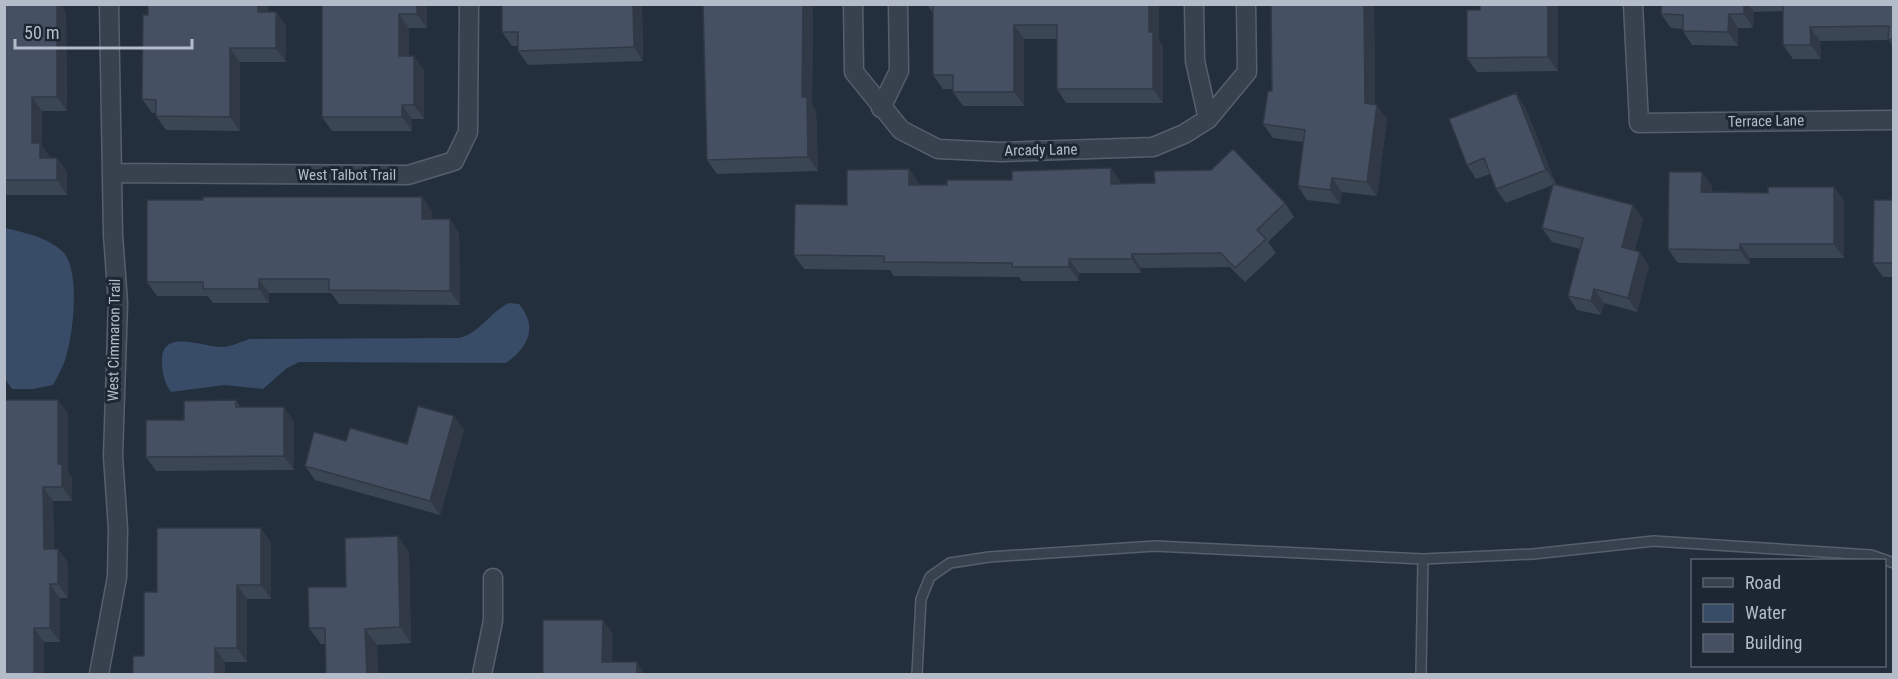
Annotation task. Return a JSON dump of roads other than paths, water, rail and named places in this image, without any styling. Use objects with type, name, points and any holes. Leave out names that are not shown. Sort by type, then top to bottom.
[{"type":"street","name":"West Cimmaron Trail","points":[[99,675],[117,577],[118,529],[113,456],[118,303],[113,235],[109,4]]},
{"type":"street","name":"West Talbot Trail","points":[[113,173],[408,175],[454,161],[468,132],[469,4]]},
{"type":"street","name":"Arcady Lane","points":[[853,4],[854,72],[901,130],[938,148],[1001,152],[1153,147],[1184,134],[1208,119],[1247,72],[1246,4]]},
{"type":"street","points":[[881,108],[899,71],[898,4]]},
{"type":"street","points":[[1194,4],[1195,61],[1208,119]]},
{"type":"street","name":"Terrace Lane","points":[[1633,4],[1639,123],[1893,120]]},
{"type":"street","points":[[483,675],[493,621],[493,578]]},
{"type":"lane","points":[[917,675],[921,599],[930,577],[950,562],[989,557],[1155,546],[1423,559],[1533,554],[1654,541],[1871,555],[1881,559]]},
{"type":"lane","points":[[1421,675],[1423,559]]},
{"type":"water","points":[[5,228],[36,236],[50,243],[63,252],[69,261],[74,288],[73,321],[65,360],[53,385],[33,389],[12,389],[5,379]]},
{"type":"water","points":[[509,303],[519,304],[525,313],[529,329],[525,344],[506,363],[299,362],[287,368],[263,389],[224,385],[171,392],[163,373],[164,350],[169,344],[176,342],[222,347],[249,339],[459,338],[479,328]]}]
